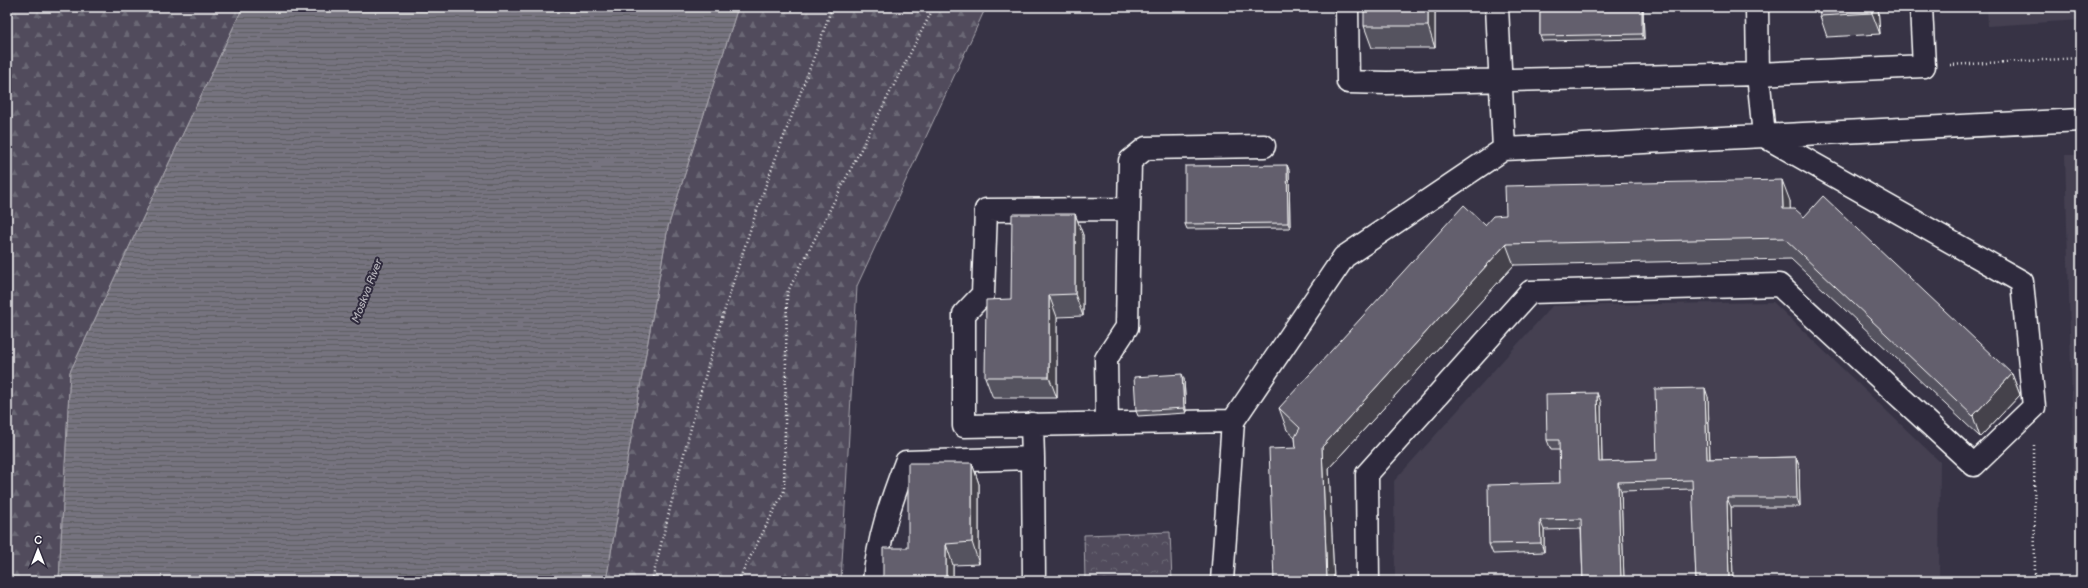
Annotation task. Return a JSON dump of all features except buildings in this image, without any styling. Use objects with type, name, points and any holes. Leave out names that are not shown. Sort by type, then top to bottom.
[{"type":"lane","points":[[1347,7],[1348,82],[1758,74],[1924,66],[1921,7]]},
{"type":"lane","points":[[1497,7],[1504,149]]},
{"type":"lane","points":[[1757,7],[1758,74],[1764,136]]},
{"type":"lane","points":[[1222,581],[1233,421],[1344,256],[1504,149],[2081,120]]},
{"type":"lane","points":[[1368,581],[1367,474],[1530,292],[1779,285],[1974,464],[2034,407],[2022,282],[1764,136]]},
{"type":"lane","points":[[1107,423],[1106,359],[1127,327],[1130,161],[1146,148],[1264,146]]},
{"type":"lane","points":[[1129,209],[986,210],[983,294],[964,314],[964,426],[1233,421]]},
{"type":"lane","points":[[1032,424],[1034,581]]},
{"type":"lane","points":[[874,581],[876,563],[888,510],[906,462],[1033,458]]},
{"type":"path","points":[[652,581],[708,368],[744,249],[768,180],[808,78],[832,7]]},
{"type":"path","points":[[738,581],[784,491],[787,294],[934,7]]},
{"type":"path","points":[[1924,66],[2081,58]]},
{"type":"path","points":[[2034,407],[2035,581]]},
{"type":"shaded area","points":[[1987,7],[2081,7],[2081,20],[1988,26]]},
{"type":"shaded area","points":[[2065,155],[2081,155],[2081,581],[2077,581]]},
{"type":"shaded area","points":[[1773,302],[1940,462],[1939,581],[1395,581],[1394,481],[1552,306]]},
{"type":"green space","points":[[7,7],[243,7],[70,372],[59,581],[7,581]]},
{"type":"green space","points":[[738,7],[986,7],[857,286],[841,581],[606,581],[668,227]]},
{"type":"green space","points":[[1170,532],[1172,581],[1085,581],[1084,535]]},
{"type":"water","name":"Moskva River","points":[[243,7],[738,7],[668,227],[606,581],[59,581],[70,372]]}]
